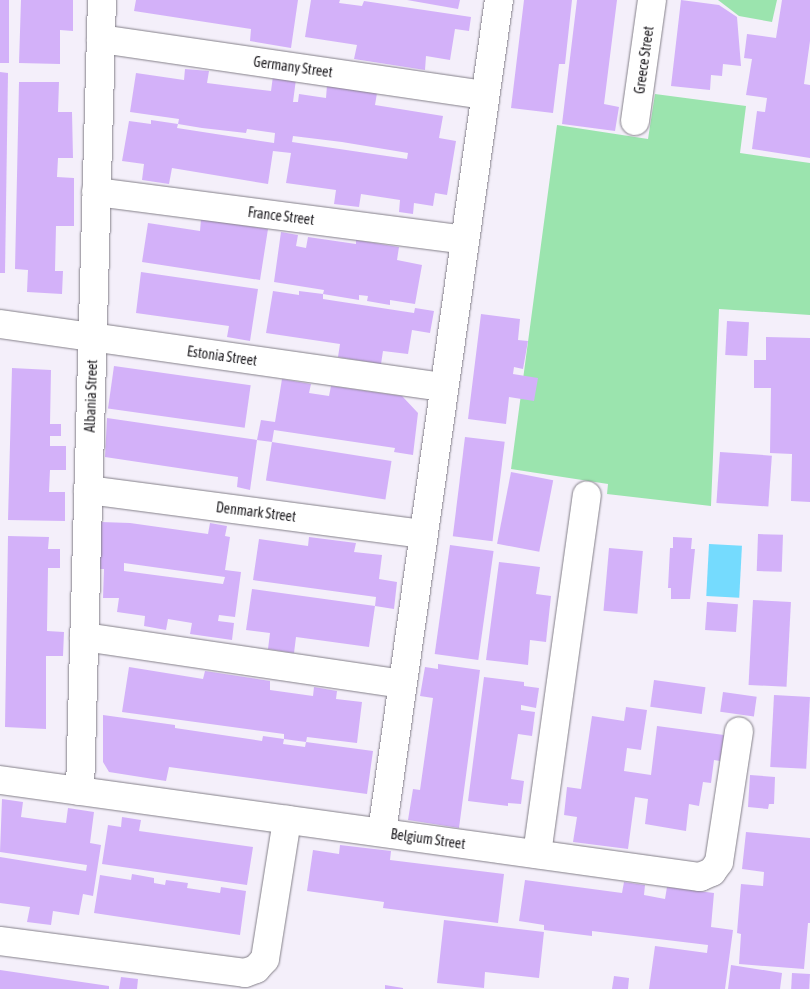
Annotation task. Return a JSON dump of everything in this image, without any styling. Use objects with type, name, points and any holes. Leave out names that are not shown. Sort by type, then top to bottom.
[{"type":"street","name":"Albania Street","points":[[80,791],[102,0]]},
{"type":"street","points":[[382,832],[499,0]]},
{"type":"street","name":"Greece Street","points":[[635,121],[652,0]]},
{"type":"street","name":"Germany Street","points":[[101,39],[485,95]]},
{"type":"street","name":"France Street","points":[[96,192],[465,240]]},
{"type":"street","name":"Estonia Street","points":[[0,324],[444,387]]},
{"type":"street","name":"Denmark Street","points":[[88,490],[424,534]]},
{"type":"street","points":[[537,854],[587,495]]},
{"type":"street","points":[[84,637],[402,684]]},
{"type":"street","name":"Belgium Street","points":[[0,780],[700,877],[712,872],[719,862],[739,732]]},
{"type":"street","points":[[0,941],[245,973],[256,969],[264,959],[287,820]]},
{"type":"green space","points":[[718,0],[777,0],[772,22],[739,16]]},
{"type":"green space","points":[[655,94],[746,106],[740,153],[810,163],[810,315],[719,309],[711,506],[607,494],[608,484],[511,469],[557,125],[648,139]]},
{"type":"water","points":[[709,544],[742,546],[739,598],[706,596]]},
{"type":"building","points":[[0,0],[9,0],[9,63],[0,63]]},
{"type":"building","points":[[21,0],[73,0],[73,31],[60,30],[60,64],[19,63]]},
{"type":"building","points":[[136,0],[298,0],[291,48],[250,41],[251,29],[134,11]]},
{"type":"building","points":[[311,0],[340,0],[339,3],[362,6],[364,1],[471,17],[469,31],[455,29],[450,60],[426,56],[425,70],[354,59],[357,45],[305,37]]},
{"type":"building","points":[[407,0],[460,0],[458,9]]},
{"type":"building","points":[[524,0],[572,0],[565,64],[559,64],[553,113],[511,108]]},
{"type":"building","points":[[577,0],[617,0],[604,104],[619,107],[615,131],[562,124]]},
{"type":"building","points":[[681,0],[719,5],[737,17],[741,66],[723,64],[722,76],[711,75],[710,90],[671,86]]},
{"type":"building","points":[[782,0],[810,0],[810,41],[804,84],[810,85],[810,158],[752,149],[757,111],[765,112],[767,98],[746,95],[752,59],[744,58],[747,34],[776,38]]},
{"type":"building","points":[[185,69],[209,71],[207,83],[271,91],[273,76],[296,79],[293,102],[298,102],[299,94],[326,98],[327,85],[377,93],[375,105],[443,116],[439,138],[456,141],[447,195],[435,193],[433,206],[414,203],[413,214],[399,212],[400,200],[361,194],[359,207],[334,204],[336,190],[286,183],[291,153],[273,151],[268,184],[172,168],[169,184],[142,180],[144,164],[122,161],[129,121],[151,124],[151,120],[178,124],[179,119],[130,112],[136,73],[184,80]],"holes":[[[178,124],[246,133],[247,129],[275,133],[274,143],[177,128]],[[293,136],[408,153],[407,159],[292,142]]]},
{"type":"building","points":[[0,72],[8,73],[5,273],[0,273]]},
{"type":"building","points":[[19,82],[59,82],[58,112],[72,112],[73,158],[58,158],[57,177],[74,178],[74,226],[56,226],[55,271],[63,271],[62,294],[27,292],[28,270],[15,269]]},
{"type":"building","points":[[201,219],[268,229],[260,280],[142,262],[148,223],[200,231]]},
{"type":"building","points":[[281,232],[298,235],[296,246],[306,248],[308,237],[356,244],[356,240],[399,247],[397,260],[422,265],[415,304],[390,300],[390,305],[367,301],[368,296],[359,295],[359,300],[323,294],[324,290],[274,282]]},
{"type":"building","points":[[141,272],[258,289],[250,341],[227,337],[229,326],[136,313]]},
{"type":"building","points":[[273,291],[299,295],[299,291],[323,294],[323,299],[414,313],[415,308],[434,311],[430,333],[412,330],[408,354],[383,351],[381,364],[338,357],[340,344],[266,333]]},
{"type":"building","points":[[481,314],[520,319],[518,340],[528,341],[523,369],[514,367],[513,374],[538,378],[534,401],[509,397],[506,424],[468,419]]},
{"type":"building","points":[[727,321],[749,322],[747,356],[725,355]]},
{"type":"building","points":[[766,337],[810,338],[810,502],[791,501],[792,454],[770,453],[771,388],[754,388],[754,360],[766,360]]},
{"type":"building","points":[[114,366],[251,385],[245,428],[108,409]]},
{"type":"building","points":[[12,368],[51,370],[50,424],[61,424],[61,436],[50,436],[50,446],[66,446],[66,470],[50,470],[49,492],[65,492],[65,521],[8,520]]},
{"type":"building","points":[[282,379],[311,384],[309,393],[329,396],[331,386],[402,396],[418,413],[413,455],[394,452],[395,448],[274,430],[272,442],[257,440],[261,420],[275,422]]},
{"type":"building","points":[[107,418],[257,440],[250,490],[237,487],[238,477],[105,457]]},
{"type":"building","points":[[465,437],[505,442],[493,541],[453,536]]},
{"type":"building","points":[[272,442],[392,461],[385,499],[266,481]]},
{"type":"building","points":[[720,452],[772,456],[768,507],[716,503]]},
{"type":"building","points":[[511,472],[553,480],[539,552],[497,544]]},
{"type":"building","points":[[101,522],[130,523],[208,534],[210,523],[227,526],[225,536],[230,537],[225,570],[241,572],[235,617],[219,615],[218,621],[234,623],[232,640],[190,634],[192,623],[168,619],[166,630],[144,626],[145,616],[117,612],[119,598],[103,598],[104,569],[99,569]],"holes":[[[124,563],[225,577],[223,584],[124,571]]]},
{"type":"building","points":[[758,534],[783,535],[782,572],[757,571]]},
{"type":"building","points":[[8,536],[49,537],[48,549],[60,549],[60,568],[48,568],[47,631],[64,632],[63,656],[46,656],[46,729],[5,727]]},
{"type":"building","points":[[309,537],[356,543],[354,552],[382,555],[379,579],[397,582],[394,609],[375,606],[376,597],[253,580],[259,539],[308,546]]},
{"type":"building","points":[[673,537],[692,538],[691,549],[695,549],[690,599],[671,599],[671,588],[668,588],[670,548],[673,548]]},
{"type":"building","points":[[450,545],[494,551],[478,660],[435,654]]},
{"type":"building","points":[[609,548],[643,551],[637,614],[604,611]]},
{"type":"building","points":[[499,562],[540,567],[536,594],[551,596],[546,642],[530,640],[528,665],[486,660]]},
{"type":"building","points":[[252,589],[375,606],[369,647],[296,637],[294,653],[268,649],[270,633],[246,630]]},
{"type":"building","points":[[753,600],[791,602],[786,687],[749,685]]},
{"type":"building","points":[[707,602],[738,604],[736,632],[705,630]]},
{"type":"building","points":[[438,664],[480,670],[459,828],[408,820],[413,789],[420,790],[433,698],[420,696],[425,667],[438,669]]},
{"type":"building","points":[[129,667],[203,679],[205,671],[270,681],[270,690],[313,696],[314,687],[337,691],[336,699],[362,702],[357,743],[307,737],[306,742],[284,739],[284,734],[122,712]]},
{"type":"building","points":[[484,677],[524,682],[524,686],[539,688],[536,708],[521,705],[521,710],[535,712],[532,736],[518,734],[511,779],[524,781],[521,804],[508,803],[508,806],[468,801]]},
{"type":"building","points":[[654,680],[705,687],[702,714],[650,707]]},
{"type":"building","points":[[723,692],[757,697],[754,717],[720,712]]},
{"type":"building","points":[[774,695],[810,697],[806,769],[770,767]]},
{"type":"building","points":[[626,707],[647,710],[641,750],[627,748],[624,771],[651,775],[657,726],[724,735],[720,761],[714,760],[711,783],[703,782],[699,806],[689,804],[686,831],[645,824],[648,799],[635,797],[628,849],[573,842],[577,817],[564,815],[567,787],[581,789],[592,716],[624,721]]},
{"type":"building","points":[[103,715],[175,725],[175,728],[262,741],[263,736],[284,739],[283,744],[305,747],[306,742],[373,751],[367,794],[169,767],[166,781],[109,772],[103,762]]},
{"type":"building","points":[[750,775],[775,777],[774,804],[769,804],[768,809],[748,807]]},
{"type":"building","points":[[2,799],[23,802],[21,817],[42,820],[66,823],[68,808],[94,812],[90,843],[101,845],[93,896],[83,894],[79,915],[53,911],[51,925],[27,922],[30,907],[0,903],[0,857],[86,871],[87,865],[0,852]]},
{"type":"building","points":[[122,817],[141,820],[139,831],[253,847],[247,885],[102,864],[108,825],[121,827]]},
{"type":"building","points":[[746,832],[810,838],[810,923],[808,923],[804,969],[739,964],[741,934],[737,933],[741,884],[763,886],[764,872],[742,869]]},
{"type":"building","points":[[340,845],[391,851],[390,860],[504,874],[498,923],[383,908],[384,902],[307,891],[313,850],[339,854]]},
{"type":"building","points":[[132,874],[154,878],[154,883],[165,885],[166,880],[188,883],[187,888],[220,893],[221,887],[246,891],[240,935],[94,913],[100,875],[131,880]]},
{"type":"building","points":[[525,880],[622,893],[624,882],[645,885],[644,895],[665,899],[667,887],[714,893],[711,927],[733,930],[725,989],[649,989],[655,946],[707,953],[708,945],[592,931],[592,936],[544,930],[544,925],[519,921]]},
{"type":"building","points":[[444,920],[544,932],[539,978],[485,972],[484,988],[437,983]]},
{"type":"building","points":[[731,965],[782,973],[780,989],[728,989]]},
{"type":"building","points":[[0,970],[109,986],[109,989],[0,989]]},
{"type":"building","points":[[792,973],[810,974],[809,989],[791,989]]},
{"type":"building","points":[[614,976],[629,978],[628,989],[612,989]]},
{"type":"building","points":[[121,977],[138,979],[137,989],[119,989]]},
{"type":"building","points":[[385,985],[403,988],[403,989],[385,989]]}]
